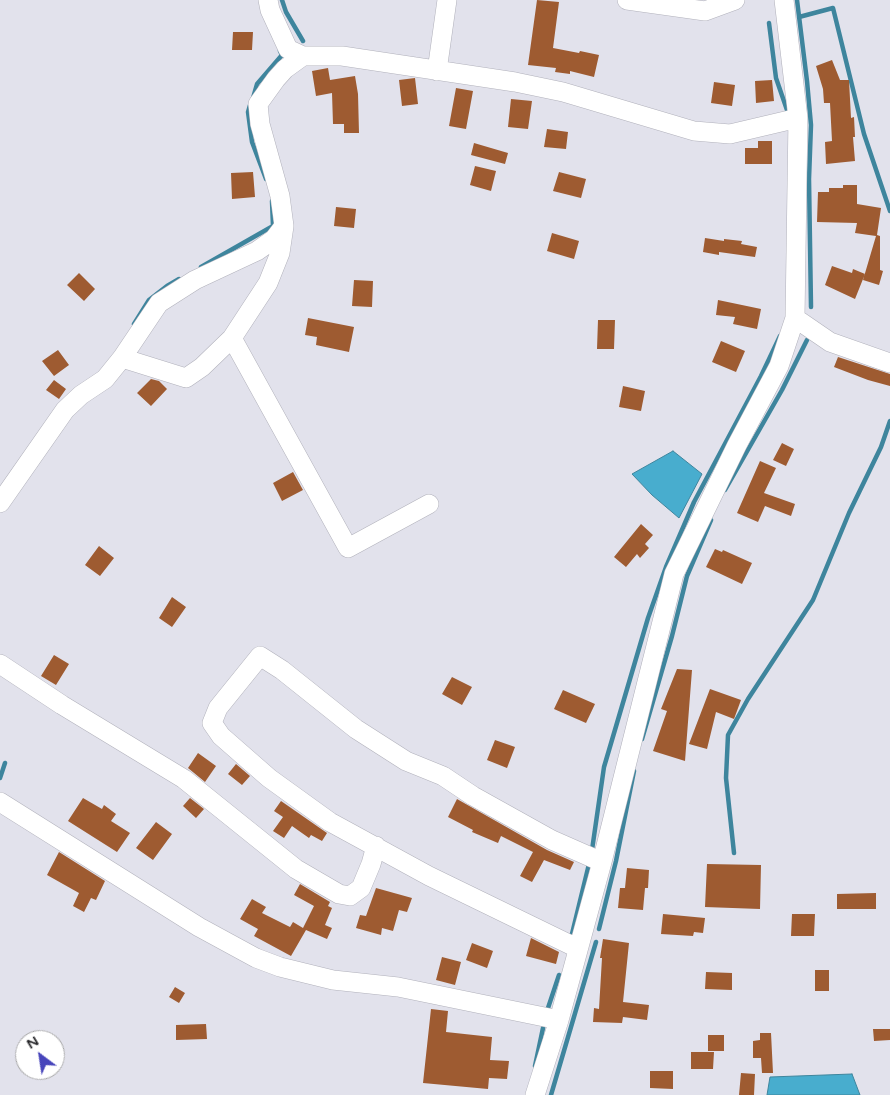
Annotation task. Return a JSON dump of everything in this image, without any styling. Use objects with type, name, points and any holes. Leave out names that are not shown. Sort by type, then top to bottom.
[{"type":"street","points":[[268,0],[270,10],[288,49],[303,56],[342,56],[515,82],[564,92],[694,131],[730,134],[798,118]]},
{"type":"street","points":[[437,71],[447,0]]},
{"type":"street","points":[[627,0],[705,11],[735,0]]},
{"type":"street","points":[[535,1095],[559,1020],[577,948],[602,862],[674,574],[737,445],[779,366],[795,318],[798,118],[781,1]]},
{"type":"street","points":[[122,358],[186,378],[202,367],[232,338],[268,283],[280,253],[284,226],[280,196],[260,124],[258,104],[285,69],[303,56]]},
{"type":"street","points":[[0,503],[65,410],[81,395],[105,378],[122,358],[159,303],[195,280],[257,251],[274,240],[284,226]]},
{"type":"street","points":[[795,318],[830,342],[890,363]]},
{"type":"street","points":[[232,338],[348,548],[429,504]]},
{"type":"street","points":[[577,948],[429,876],[330,822],[270,778],[221,736],[212,723],[218,708],[260,656],[282,670],[356,729],[406,761],[443,776],[473,796],[552,840],[602,862]]},
{"type":"street","points":[[0,664],[70,710],[184,779],[296,869],[339,894],[350,896],[361,888],[376,846]]},
{"type":"street","points":[[0,802],[199,927],[256,958],[280,967],[333,980],[398,987],[559,1020]]},
{"type":"water","points":[[673,451],[702,474],[679,518],[652,495],[632,474]]},
{"type":"water","points":[[852,1074],[860,1095],[767,1095],[770,1077]]},
{"type":"building","points":[[537,0],[559,2],[553,48],[599,55],[594,77],[570,71],[570,74],[555,72],[556,68],[528,65]]},
{"type":"building","points":[[233,32],[253,32],[252,50],[232,50]]},
{"type":"building","points":[[832,60],[840,80],[849,80],[851,118],[854,117],[855,161],[826,164],[825,142],[832,141],[830,103],[824,103],[823,89],[816,66]]},
{"type":"building","points":[[328,68],[330,80],[355,76],[358,94],[359,133],[344,133],[344,124],[333,124],[332,93],[316,96],[312,71]]},
{"type":"building","points":[[415,78],[418,104],[402,106],[399,80]]},
{"type":"building","points":[[772,80],[774,101],[756,103],[755,81]]},
{"type":"building","points":[[714,82],[735,85],[732,106],[711,103]]},
{"type":"building","points":[[456,88],[473,91],[466,129],[449,126]]},
{"type":"building","points":[[511,99],[532,101],[528,129],[508,127]]},
{"type":"building","points":[[547,129],[568,132],[566,149],[544,147]]},
{"type":"building","points":[[758,141],[772,141],[772,164],[745,164],[745,148],[758,148]]},
{"type":"building","points":[[474,143],[508,153],[505,164],[471,155]]},
{"type":"building","points":[[475,166],[496,171],[491,191],[470,185]]},
{"type":"building","points":[[253,172],[255,197],[232,199],[231,173]]},
{"type":"building","points":[[559,172],[586,179],[581,198],[553,191]]},
{"type":"building","points":[[843,185],[857,185],[857,204],[881,208],[877,235],[880,236],[880,270],[883,271],[879,285],[863,280],[876,236],[855,233],[857,223],[817,222],[818,192],[829,192],[829,188],[843,188]]},
{"type":"building","points":[[336,207],[356,209],[354,228],[334,226]]},
{"type":"building","points":[[552,233],[579,241],[574,259],[547,251]]},
{"type":"building","points":[[705,238],[742,241],[741,244],[757,247],[755,257],[719,252],[719,255],[703,252]]},
{"type":"building","points":[[832,266],[852,273],[853,269],[865,274],[855,299],[825,285]]},
{"type":"building","points":[[79,273],[95,289],[84,301],[67,285]]},
{"type":"building","points":[[354,280],[373,281],[372,307],[352,306]]},
{"type":"building","points":[[718,300],[761,309],[757,329],[733,324],[735,317],[716,315]]},
{"type":"building","points":[[308,318],[354,327],[349,352],[316,345],[317,337],[305,335]]},
{"type":"building","points":[[598,320],[615,320],[614,349],[597,349]]},
{"type":"building","points":[[721,341],[745,351],[736,372],[712,362]]},
{"type":"building","points":[[58,350],[69,365],[54,376],[42,361]]},
{"type":"building","points":[[838,357],[890,374],[890,386],[834,367]]},
{"type":"building","points":[[151,379],[159,381],[167,389],[151,406],[137,393]]},
{"type":"building","points":[[54,380],[66,389],[59,399],[46,390]]},
{"type":"building","points":[[623,386],[645,391],[641,411],[619,407]]},
{"type":"building","points":[[782,443],[794,449],[786,466],[773,460]]},
{"type":"building","points":[[760,461],[776,468],[764,493],[795,504],[791,516],[765,506],[758,522],[737,513]]},
{"type":"building","points":[[293,472],[303,490],[282,501],[273,483]]},
{"type":"building","points":[[641,524],[653,535],[645,544],[649,548],[640,558],[637,554],[626,567],[614,557]]},
{"type":"building","points":[[99,546],[114,558],[100,576],[85,565]]},
{"type":"building","points":[[715,549],[722,552],[723,550],[752,563],[742,584],[706,567]]},
{"type":"building","points":[[172,597],[186,607],[172,627],[159,618]]},
{"type":"building","points":[[54,655],[69,664],[56,685],[41,676]]},
{"type":"building","points":[[677,669],[692,670],[685,761],[653,751],[667,711],[661,709]]},
{"type":"building","points":[[452,677],[472,687],[462,705],[442,694]]},
{"type":"building","points":[[710,689],[741,700],[734,719],[716,712],[707,749],[689,744]]},
{"type":"building","points":[[563,690],[595,704],[586,723],[554,709]]},
{"type":"building","points":[[495,740],[515,747],[507,768],[487,760]]},
{"type":"building","points":[[198,753],[216,766],[205,782],[188,768]]},
{"type":"building","points":[[236,764],[250,776],[242,785],[228,774]]},
{"type":"building","points":[[83,798],[102,809],[104,805],[116,814],[111,821],[130,833],[117,852],[68,821]]},
{"type":"building","points":[[190,798],[204,809],[196,818],[183,806]]},
{"type":"building","points":[[457,799],[547,850],[574,862],[570,870],[544,860],[532,882],[520,876],[533,852],[501,836],[498,843],[472,832],[473,830],[448,817]]},
{"type":"building","points":[[281,801],[327,833],[322,841],[311,835],[309,838],[292,826],[284,838],[273,831],[283,817],[274,811]]},
{"type":"building","points":[[156,822],[172,834],[153,860],[136,848]]},
{"type":"building","points":[[59,852],[105,881],[96,900],[91,898],[84,912],[73,906],[79,893],[47,875]]},
{"type":"building","points":[[707,864],[761,865],[760,909],[705,907]]},
{"type":"building","points":[[627,868],[649,870],[648,888],[645,888],[643,910],[618,908],[620,888],[625,888]]},
{"type":"building","points":[[300,884],[330,902],[328,906],[332,908],[325,925],[332,928],[327,939],[306,930],[291,956],[254,936],[258,929],[240,919],[252,899],[266,907],[262,913],[290,927],[293,922],[303,928],[314,906],[294,895]]},
{"type":"building","points":[[376,888],[412,898],[407,912],[399,910],[393,931],[382,928],[381,935],[356,928],[360,915],[366,916]]},
{"type":"building","points":[[876,893],[876,909],[837,909],[837,894]]},
{"type":"building","points":[[663,914],[705,918],[703,933],[694,932],[693,936],[661,934]]},
{"type":"building","points":[[792,914],[815,914],[814,936],[791,936]]},
{"type":"building","points":[[531,938],[559,952],[556,964],[526,956]]},
{"type":"building","points":[[603,939],[629,943],[623,1002],[649,1005],[647,1020],[623,1017],[622,1023],[593,1022],[594,1008],[599,1009],[602,958],[600,958]]},
{"type":"building","points":[[472,943],[493,951],[487,968],[466,960]]},
{"type":"building","points":[[442,957],[461,962],[455,985],[436,980]]},
{"type":"building","points":[[815,970],[829,970],[829,991],[815,991]]},
{"type":"building","points":[[706,972],[732,973],[732,990],[705,989]]},
{"type":"building","points":[[175,987],[185,993],[179,1003],[169,997]]},
{"type":"building","points":[[431,1009],[448,1011],[446,1032],[492,1037],[490,1060],[509,1061],[507,1079],[489,1078],[488,1089],[423,1083]]},
{"type":"building","points":[[206,1024],[207,1039],[176,1040],[176,1025]]},
{"type":"building","points":[[873,1029],[890,1029],[890,1040],[874,1041]]},
{"type":"building","points":[[760,1033],[771,1033],[773,1073],[762,1073],[761,1058],[753,1058],[753,1041],[760,1040]]},
{"type":"building","points":[[708,1035],[724,1035],[724,1051],[708,1051]]},
{"type":"building","points":[[691,1052],[714,1052],[713,1069],[691,1069]]},
{"type":"building","points":[[650,1071],[673,1071],[673,1089],[650,1088]]},
{"type":"building","points":[[741,1073],[755,1074],[754,1095],[739,1095]]},
{"type":"waterway","points":[[282,0],[286,12],[303,41]]},
{"type":"waterway","points":[[797,0],[811,125],[809,179],[811,307]]},
{"type":"waterway","points":[[799,17],[833,8],[864,134],[890,211]]},
{"type":"waterway","points":[[769,23],[776,78],[787,110]]},
{"type":"waterway","points":[[253,98],[257,84],[282,55],[280,51]]},
{"type":"waterway","points":[[250,105],[248,112],[252,142],[266,179]]},
{"type":"waterway","points":[[201,267],[273,226],[272,201]]},
{"type":"waterway","points":[[134,324],[149,300],[179,279]]},
{"type":"waterway","points":[[592,850],[604,767],[648,618],[666,567],[694,502],[761,376],[780,336]]},
{"type":"waterway","points":[[725,490],[782,390],[807,340]]},
{"type":"waterway","points":[[734,853],[726,778],[728,735],[748,699],[813,600],[849,513],[881,447],[890,421]]},
{"type":"waterway","points":[[642,739],[672,636],[687,576],[711,520]]},
{"type":"waterway","points":[[0,778],[5,763]]},
{"type":"waterway","points":[[599,929],[616,861],[634,771]]},
{"type":"waterway","points":[[571,938],[589,864]]},
{"type":"waterway","points":[[551,1095],[596,942]]},
{"type":"waterway","points":[[547,1011],[559,975]]},
{"type":"waterway","points":[[535,1066],[543,1028]]}]
